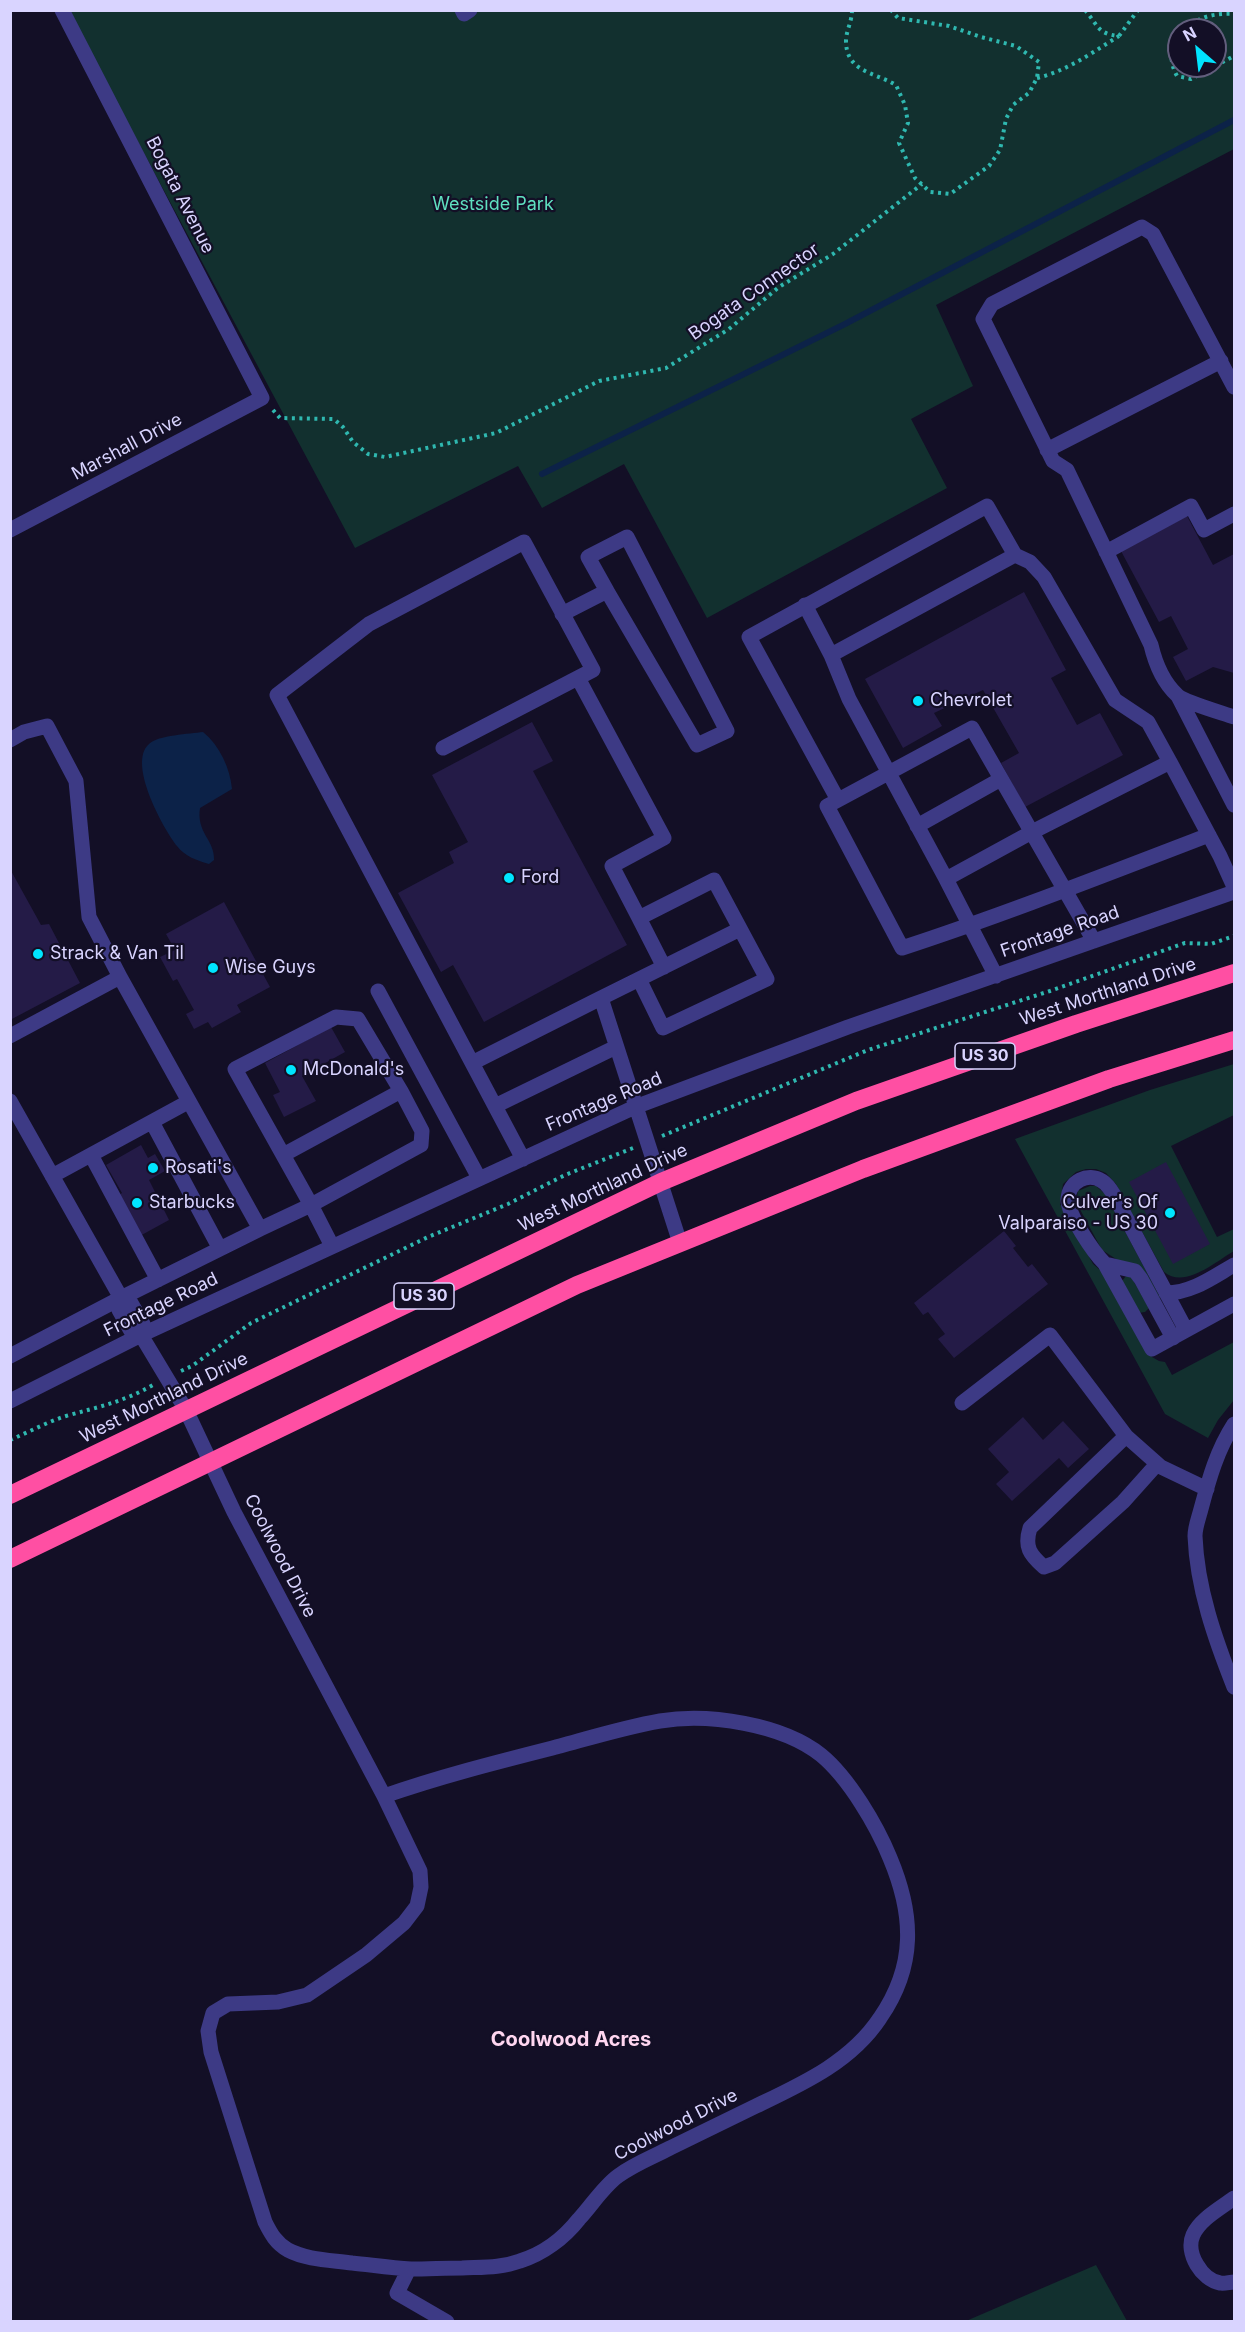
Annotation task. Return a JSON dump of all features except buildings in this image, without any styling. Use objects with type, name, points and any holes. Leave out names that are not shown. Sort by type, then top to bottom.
[{"type":"highway","name":"West Morthland Drive","points":[[10,1495],[661,1182],[856,1101],[1076,1024],[1234,973]]},
{"type":"highway","points":[[10,1559],[577,1285],[904,1154],[1109,1079],[1234,1040]]},
{"type":"street","name":"Bogata Avenue","points":[[62,10],[262,398]]},
{"type":"street","points":[[1234,387],[1153,234],[1142,227],[992,304],[983,318],[1053,461],[1067,470],[1151,645],[1155,661],[1178,696],[1234,805]]},
{"type":"street","points":[[1047,450],[1221,361]]},
{"type":"street","name":"Marshall Drive","points":[[10,530],[262,398]]},
{"type":"street","points":[[837,801],[748,637],[987,506],[1015,555],[1030,562],[1044,577],[1115,700],[1148,722],[1209,835],[1234,887]]},
{"type":"street","points":[[1106,552],[1191,506],[1204,530],[1234,514]]},
{"type":"street","points":[[627,537],[727,731],[697,745],[607,591],[588,557],[627,537]]},
{"type":"street","points":[[443,748],[593,670],[524,542],[369,624],[277,694],[523,1159]]},
{"type":"street","points":[[831,655],[1015,555]]},
{"type":"street","points":[[562,614],[607,591]]},
{"type":"street","points":[[805,605],[831,655],[849,699],[996,976]]},
{"type":"street","points":[[578,678],[664,838],[612,866],[664,967]]},
{"type":"street","points":[[1178,696],[1234,717]]},
{"type":"street","points":[[10,740],[24,732],[47,726],[76,782],[89,917],[188,1102],[260,1229]]},
{"type":"street","points":[[1094,941],[1065,890],[1032,832],[972,728],[827,806],[902,948],[971,926],[1065,890],[1209,835]]},
{"type":"street","points":[[946,879],[1032,832],[1170,762]]},
{"type":"street","points":[[917,826],[1001,779]]},
{"type":"street","points":[[639,918],[714,880],[766,979],[663,1028],[639,979]]},
{"type":"street","name":"Frontage Road","points":[[10,1401],[141,1335],[635,1107],[848,1027],[1234,892]]},
{"type":"street","points":[[472,1063],[740,929]]},
{"type":"street","points":[[10,1036],[120,977]]},
{"type":"street","points":[[378,991],[479,1178]]},
{"type":"street","points":[[601,998],[680,1243]]},
{"type":"street","points":[[10,1356],[121,1298],[311,1205],[421,1145],[422,1131],[358,1019],[336,1017],[235,1069],[311,1205],[332,1246]]},
{"type":"street","points":[[495,1106],[616,1047]]},
{"type":"street","points":[[283,1155],[401,1091]]},
{"type":"street","name":"Coolwood Drive","points":[[10,1101],[121,1298],[132,1303],[143,1324],[141,1335],[186,1410],[234,1512],[384,1796],[420,1871],[421,1887],[417,1906],[405,1923],[366,1955],[307,1995],[278,2002],[228,2004],[213,2013],[208,2031],[211,2052],[266,2222],[276,2242],[288,2250],[310,2258],[409,2269],[501,2267],[525,2260],[559,2240],[617,2176],[832,2067],[872,2028],[894,1995],[904,1972],[908,1952],[905,1902],[883,1840],[854,1794],[823,1756],[802,1743],[770,1730],[712,1720],[686,1718],[660,1721],[508,1759],[384,1796]]},
{"type":"street","points":[[52,1176],[188,1102]]},
{"type":"street","points":[[152,1122],[220,1249]]},
{"type":"street","points":[[91,1155],[158,1280]]},
{"type":"street","points":[[1180,1334],[1166,1293],[1114,1195],[1104,1182],[1094,1176],[1080,1179],[1071,1187],[1068,1199],[1070,1209],[1095,1254],[1105,1264],[1152,1349],[1180,1334],[1234,1304]]},
{"type":"street","points":[[1105,1264],[1135,1271],[1180,1334]]},
{"type":"street","points":[[1166,1293],[1178,1293],[1192,1289],[1234,1265]]},
{"type":"street","points":[[962,1403],[1050,1335],[1126,1436],[1157,1464],[1207,1489]]},
{"type":"street","points":[[1234,1424],[1222,1443],[1195,1533],[1201,1583],[1215,1638],[1234,1687]]},
{"type":"street","points":[[1126,1436],[1030,1528],[1026,1540],[1032,1558],[1044,1567],[1055,1563],[1123,1502],[1157,1464]]},
{"type":"street","points":[[1234,2198],[1208,2217],[1192,2236],[1191,2253],[1202,2272],[1220,2283],[1234,2282]]},
{"type":"street","points":[[409,2269],[397,2293],[447,2322]]},
{"type":"path","points":[[852,10],[846,39],[849,56],[858,68],[896,85],[905,105],[908,123],[899,143],[915,178],[930,192],[950,194],[989,166],[1000,150],[1006,119],[1014,105],[1029,93],[1037,78],[1038,62],[1016,46],[949,26],[898,18],[891,10]]},
{"type":"path","points":[[1036,10],[1057,10]]},
{"type":"path","points":[[1085,10],[1097,28],[1106,35],[1119,36]]},
{"type":"path","points":[[1037,78],[1051,75],[1119,36],[1138,10]]},
{"type":"path","points":[[1204,18],[1210,15],[1234,14]]},
{"type":"path","name":"Bogata Connector","points":[[262,398],[280,418],[334,419],[343,427],[353,442],[368,454],[385,457],[496,434],[599,381],[666,368],[729,329],[779,287],[833,254],[922,184]]},
{"type":"path","points":[[10,1440],[65,1416],[93,1410],[137,1394],[166,1377],[192,1366],[251,1323],[397,1252],[508,1204],[565,1175],[868,1050],[1050,991],[1185,943],[1211,944],[1234,936]]},
{"type":"green space","name":"Westside Park","points":[[68,11],[1234,11],[1234,149],[936,305],[973,386],[911,419],[947,488],[707,618],[624,464],[542,508],[518,466],[355,548]]},
{"type":"green space","points":[[1234,1064],[1234,1115],[1171,1146],[1217,1237],[1234,1229],[1234,1251],[1190,1276],[1172,1276],[1164,1272],[1116,1184],[1106,1173],[1096,1169],[1076,1172],[1063,1184],[1060,1204],[1093,1264],[1107,1276],[1152,1357],[1165,1362],[1172,1375],[1234,1342],[1234,1400],[1218,1420],[1208,1438],[1165,1414],[1015,1139],[1150,1090]]},
{"type":"green space","points":[[1096,1186],[1105,1194],[1161,1299],[1116,1259],[1102,1250],[1076,1202],[1078,1191]]},
{"type":"green space","points":[[1130,1275],[1149,1308],[1145,1312],[1138,1313],[1122,1281]]},
{"type":"green space","points":[[1096,2265],[1127,2321],[966,2321]]},
{"type":"water","points":[[203,732],[223,758],[232,789],[200,808],[201,824],[214,853],[214,860],[209,864],[183,853],[177,846],[156,811],[144,780],[142,765],[143,753],[153,741]]},
{"type":"waterway","points":[[542,474],[845,324],[1234,120]]},
{"type":"place","name":"Chevrolet","points":[[918,701]]},
{"type":"place","name":"Ford","points":[[509,878]]},
{"type":"place","name":"Strack & Van Til","points":[[38,954]]},
{"type":"place","name":"Wise Guys","points":[[213,968]]},
{"type":"place","name":"McDonald's","points":[[291,1070]]},
{"type":"place","name":"Rosati's","points":[[153,1168]]},
{"type":"place","name":"Starbucks","points":[[137,1203]]},
{"type":"place","name":"Culver's Of Valparaiso - US 30","points":[[1170,1213]]},
{"type":"district","name":"Coolwood Acres","points":[[571,2040]]}]
